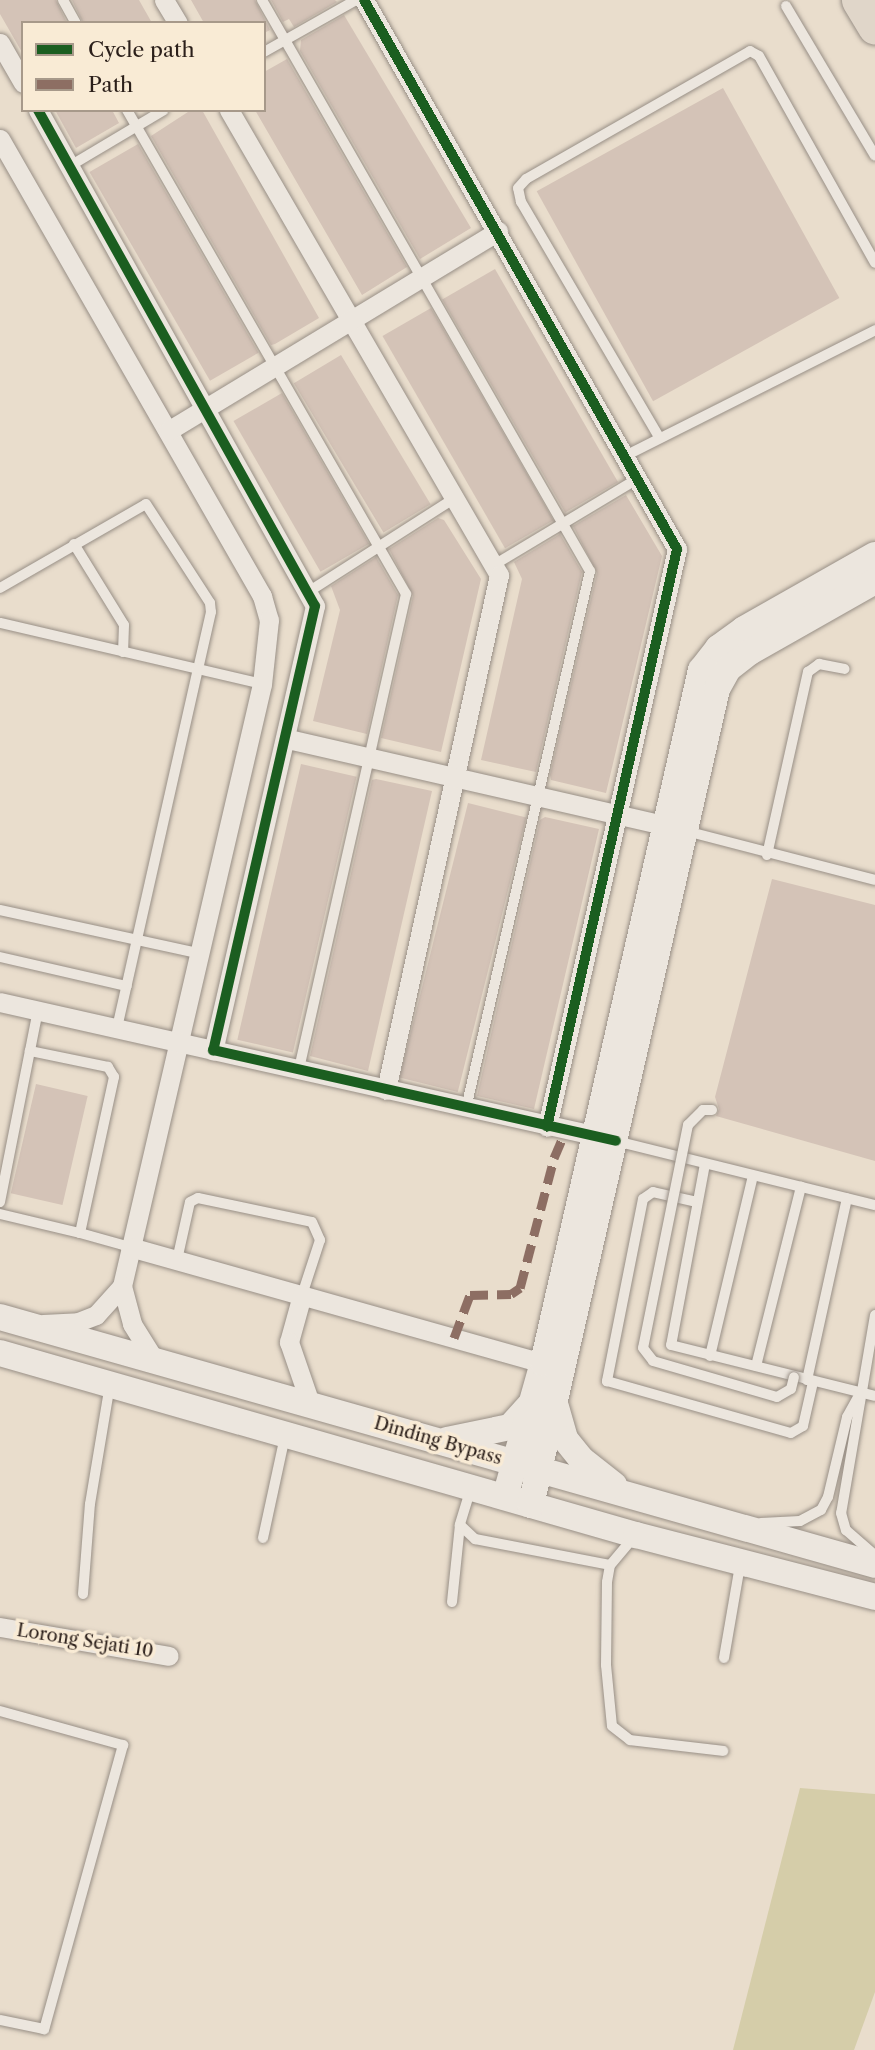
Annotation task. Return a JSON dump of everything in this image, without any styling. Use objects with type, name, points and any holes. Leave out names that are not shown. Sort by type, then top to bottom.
[{"type":"highway","points":[[859,0],[875,27]]},
{"type":"main road","points":[[531,1505],[529,1467],[554,1366],[673,827],[717,689],[728,668],[868,577]]},
{"type":"main road","name":"Dinding Bypass","points":[[0,1317],[875,1565]]},
{"type":"main road","name":"Dinding Bypass","points":[[0,1353],[636,1535],[875,1597]]},
{"type":"main road","points":[[439,1442],[510,1427],[545,1401]]},
{"type":"main road","points":[[545,1401],[565,1439],[581,1459],[625,1494]]},
{"type":"main road","points":[[505,1497],[529,1467]]},
{"type":"street","points":[[164,0],[177,21]]},
{"type":"street","points":[[364,0],[639,478],[677,549],[677,562],[547,1127]]},
{"type":"street","points":[[0,43],[21,80]]},
{"type":"street","points":[[39,112],[207,408],[307,592],[316,614],[213,1050]]},
{"type":"street","points":[[230,112],[494,565],[500,584],[386,1090]]},
{"type":"street","points":[[0,139],[262,596],[269,620],[262,684],[121,1286],[125,1309],[155,1361]]},
{"type":"street","points":[[168,432],[498,231]]},
{"type":"street","points":[[288,738],[673,827]]},
{"type":"street","points":[[0,1002],[604,1138]]},
{"type":"street","points":[[130,1247],[554,1366]]},
{"type":"street","points":[[27,1325],[78,1322],[96,1315],[121,1286]]},
{"type":"street","points":[[302,1295],[289,1342],[311,1405]]},
{"type":"street","name":"Lorong Sejati 10","points":[[0,1627],[169,1656]]},
{"type":"lane","points":[[63,0],[75,21]]},
{"type":"lane","points":[[262,0],[566,524],[590,571],[466,1108]]},
{"type":"lane","points":[[266,51],[356,0]]},
{"type":"lane","points":[[786,6],[875,156]]},
{"type":"lane","points":[[659,437],[522,202],[518,188],[526,179],[750,51],[760,57],[875,262]]},
{"type":"lane","points":[[128,112],[407,599],[299,1070]]},
{"type":"lane","points":[[70,166],[161,112]]},
{"type":"lane","points":[[625,456],[875,330]]},
{"type":"lane","points":[[494,565],[639,478]]},
{"type":"lane","points":[[307,592],[455,498]]},
{"type":"lane","points":[[0,588],[139,505],[152,507],[210,603],[198,669],[117,1028]]},
{"type":"lane","points":[[74,544],[124,625],[123,652]]},
{"type":"lane","points":[[0,623],[262,684]]},
{"type":"lane","points":[[767,855],[808,672],[818,664],[845,669]]},
{"type":"lane","points":[[673,827],[767,855],[875,880]]},
{"type":"lane","points":[[0,910],[198,953]]},
{"type":"lane","points":[[0,957],[127,986]]},
{"type":"lane","points":[[0,1202],[38,1010]]},
{"type":"lane","points":[[30,1051],[113,1071],[80,1234]]},
{"type":"lane","points":[[712,1110],[702,1110],[688,1125],[643,1348],[653,1361],[777,1397],[791,1389],[794,1377]]},
{"type":"lane","points":[[604,1138],[875,1205]]},
{"type":"lane","points":[[705,1164],[670,1340],[676,1349],[875,1396]]},
{"type":"lane","points":[[710,1356],[753,1176]]},
{"type":"lane","points":[[756,1366],[801,1187]]},
{"type":"lane","points":[[697,1202],[653,1192],[643,1199],[607,1381],[790,1433],[803,1426],[847,1198]]},
{"type":"lane","points":[[177,1260],[191,1202],[198,1198],[313,1222],[320,1240],[302,1295]]},
{"type":"lane","points":[[0,1214],[130,1247]]},
{"type":"lane","points":[[875,1315],[860,1393],[860,1419],[842,1521],[875,1555]]},
{"type":"lane","points":[[83,1594],[90,1504],[110,1384]]},
{"type":"lane","points":[[729,1524],[800,1521],[821,1510],[828,1497],[847,1417],[860,1393]]},
{"type":"lane","points":[[263,1538],[286,1433]]},
{"type":"lane","points":[[452,1602],[460,1525],[471,1487]]},
{"type":"lane","points":[[460,1525],[475,1539],[610,1565]]},
{"type":"lane","points":[[636,1535],[610,1565],[606,1665],[612,1726],[630,1740],[723,1751]]},
{"type":"lane","points":[[724,1658],[740,1561]]},
{"type":"lane","points":[[0,1710],[123,1745],[44,2029],[0,2020]]},
{"type":"shaded area","points":[[800,1788],[875,1794],[875,1992],[854,2050],[733,2050]]},
{"type":"building","points":[[0,0],[56,0],[66,21],[21,21],[21,51],[0,14]]},
{"type":"building","points":[[72,0],[139,0],[151,21],[82,21]]},
{"type":"building","points":[[191,0],[255,0],[266,21],[203,21]]},
{"type":"building","points":[[271,0],[337,2],[294,27],[289,19],[283,22]]},
{"type":"building","points":[[344,15],[471,228],[420,259],[300,51],[301,40]]},
{"type":"building","points":[[287,59],[407,267],[362,295],[256,112],[266,112],[266,71]]},
{"type":"building","points":[[723,88],[839,298],[653,401],[537,191]]},
{"type":"building","points":[[56,112],[113,112],[119,123],[76,148]]},
{"type":"building","points":[[188,112],[203,112],[319,318],[271,345],[151,136]]},
{"type":"building","points":[[138,144],[258,353],[210,381],[90,172]]},
{"type":"building","points":[[495,269],[618,482],[565,513],[442,300]]},
{"type":"building","points":[[431,308],[554,520],[505,548],[383,336]]},
{"type":"building","points":[[341,355],[431,504],[383,532],[294,383]]},
{"type":"building","points":[[282,393],[369,544],[321,572],[234,421]]},
{"type":"building","points":[[626,495],[662,556],[606,793],[551,780],[550,775],[597,573],[573,526]]},
{"type":"building","points":[[438,518],[444,520],[481,579],[441,752],[381,738],[413,596],[389,549]]},
{"type":"building","points":[[560,534],[582,572],[536,772],[481,760],[522,579],[514,562]]},
{"type":"building","points":[[376,557],[398,595],[367,734],[313,721],[340,610],[331,586]]},
{"type":"building","points":[[301,764],[357,777],[293,1053],[237,1040]]},
{"type":"building","points":[[372,780],[432,791],[368,1071],[310,1056]]},
{"type":"building","points":[[468,803],[526,818],[458,1092],[400,1078]]},
{"type":"building","points":[[545,817],[599,829],[534,1109],[477,1096],[540,820]]},
{"type":"building","points":[[772,879],[875,905],[875,1161],[716,1116],[719,1109],[715,1097]]},
{"type":"building","points":[[36,1084],[88,1096],[62,1205],[11,1193]]},
{"type":"marked path","points":[[454,1338],[470,1295],[511,1294],[520,1288],[554,1158],[566,1130]]},
{"type":"cycle path","points":[[364,0],[677,549],[547,1127]]},
{"type":"cycle path","points":[[39,112],[315,606],[213,1050],[616,1141]]}]
